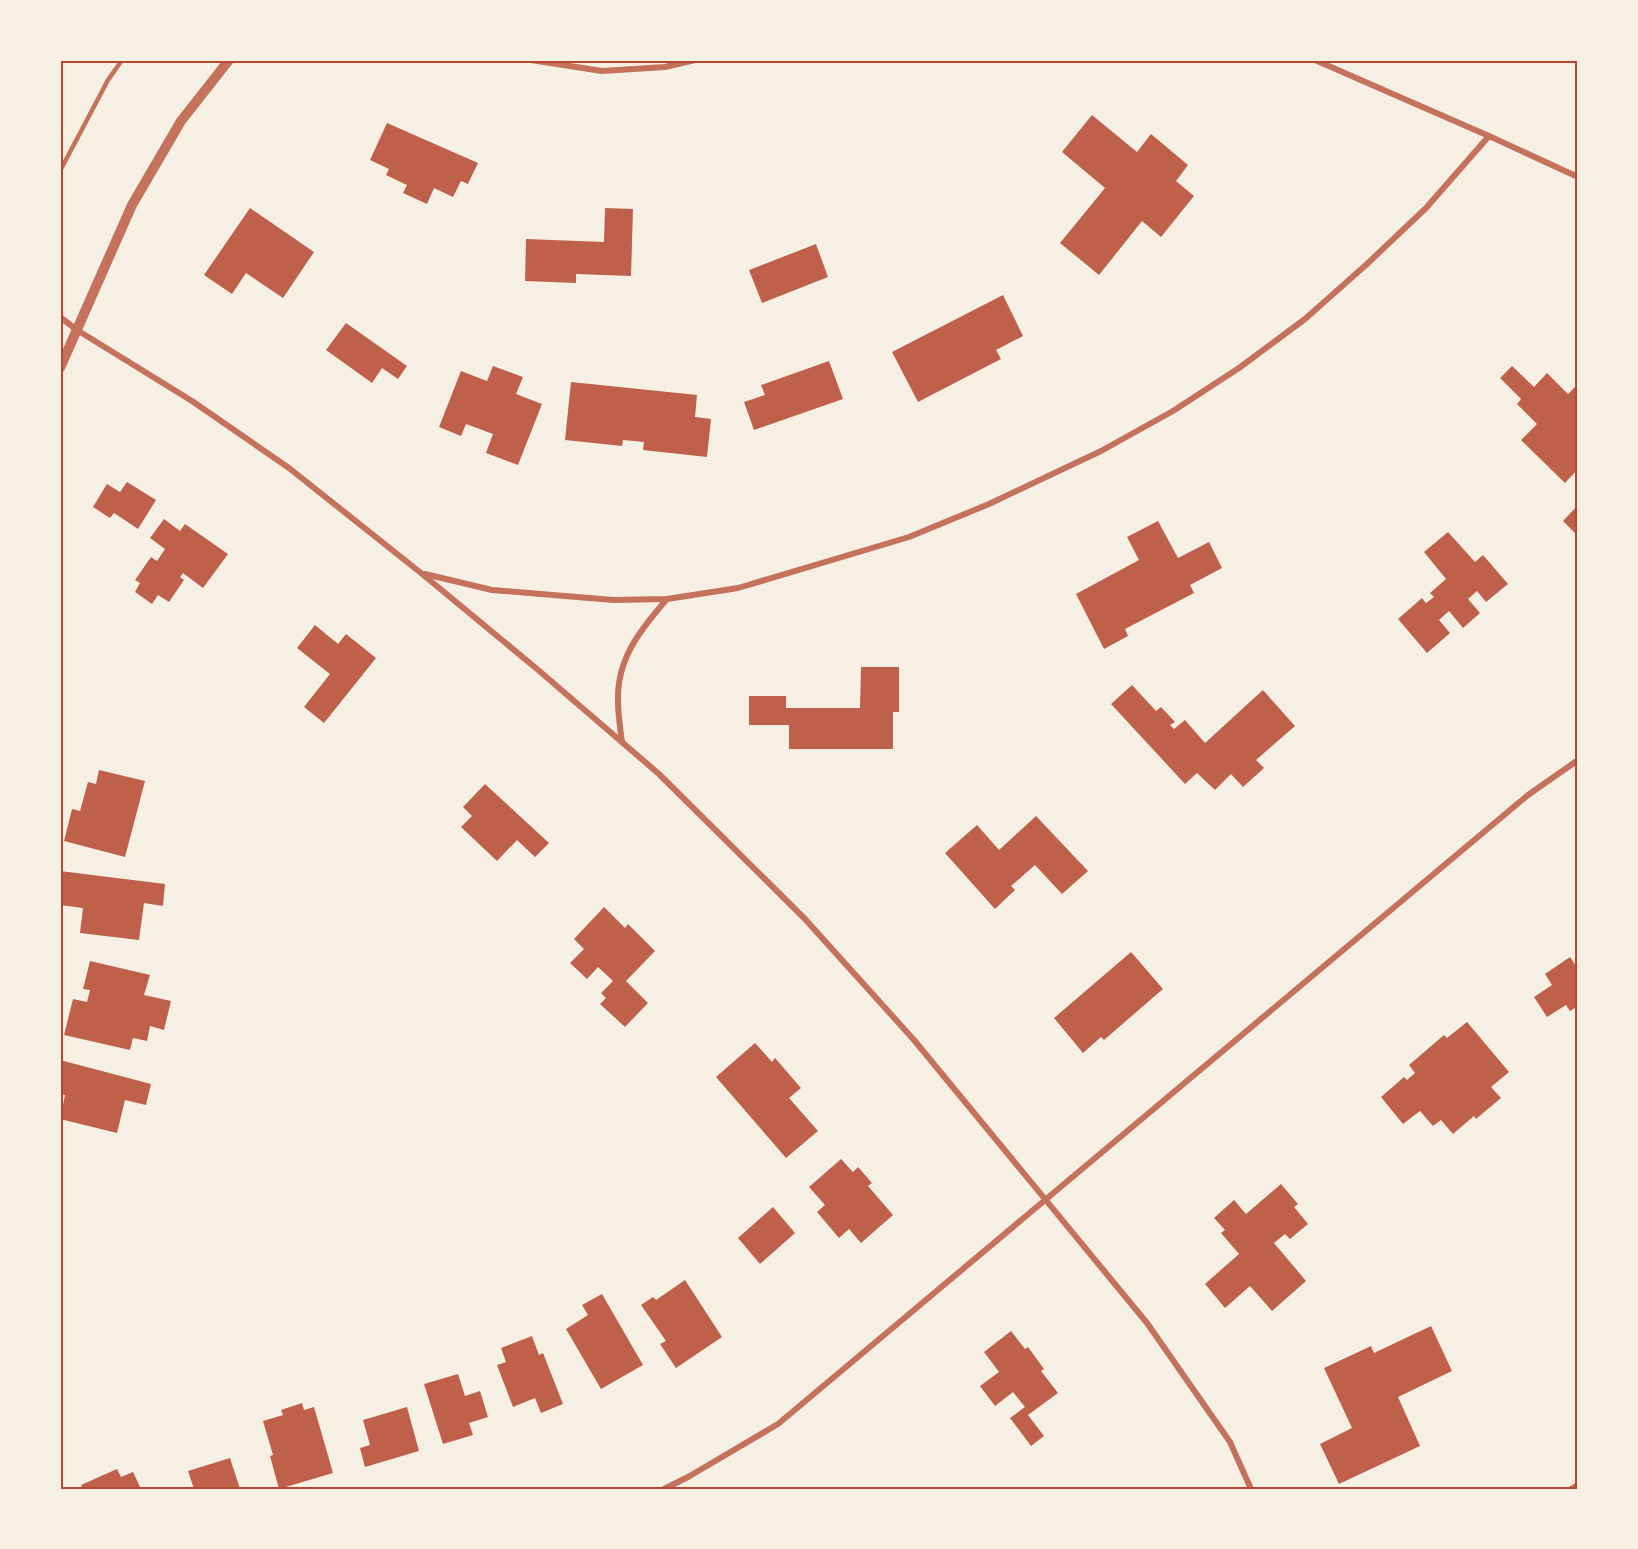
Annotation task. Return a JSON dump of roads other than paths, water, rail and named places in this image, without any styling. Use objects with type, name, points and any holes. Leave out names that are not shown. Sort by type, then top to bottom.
[{"type":"street","points":[[60,368],[132,205],[181,120],[228,60]]},
{"type":"street","points":[[531,60],[602,71],[665,67],[695,60]]},
{"type":"street","points":[[1315,60],[1578,177]]},
{"type":"street","points":[[421,573],[492,590],[614,600],[667,599],[738,588],[909,537],[989,504],[1101,451],[1173,411],[1239,368],[1305,320],[1426,208],[1489,136]]},
{"type":"street","points":[[60,317],[77,330],[192,401],[289,468],[421,573],[659,774],[805,919],[914,1040],[1147,1323],[1230,1442],[1251,1489]]},
{"type":"street","points":[[622,743],[618,700],[620,670],[639,632],[667,599]]},
{"type":"street","points":[[664,1489],[688,1478],[778,1424],[1528,795],[1578,760]]},
{"type":"street","points":[[1571,1489],[1578,1485]]},
{"type":"lane","points":[[60,171],[108,80],[122,60]]}]
